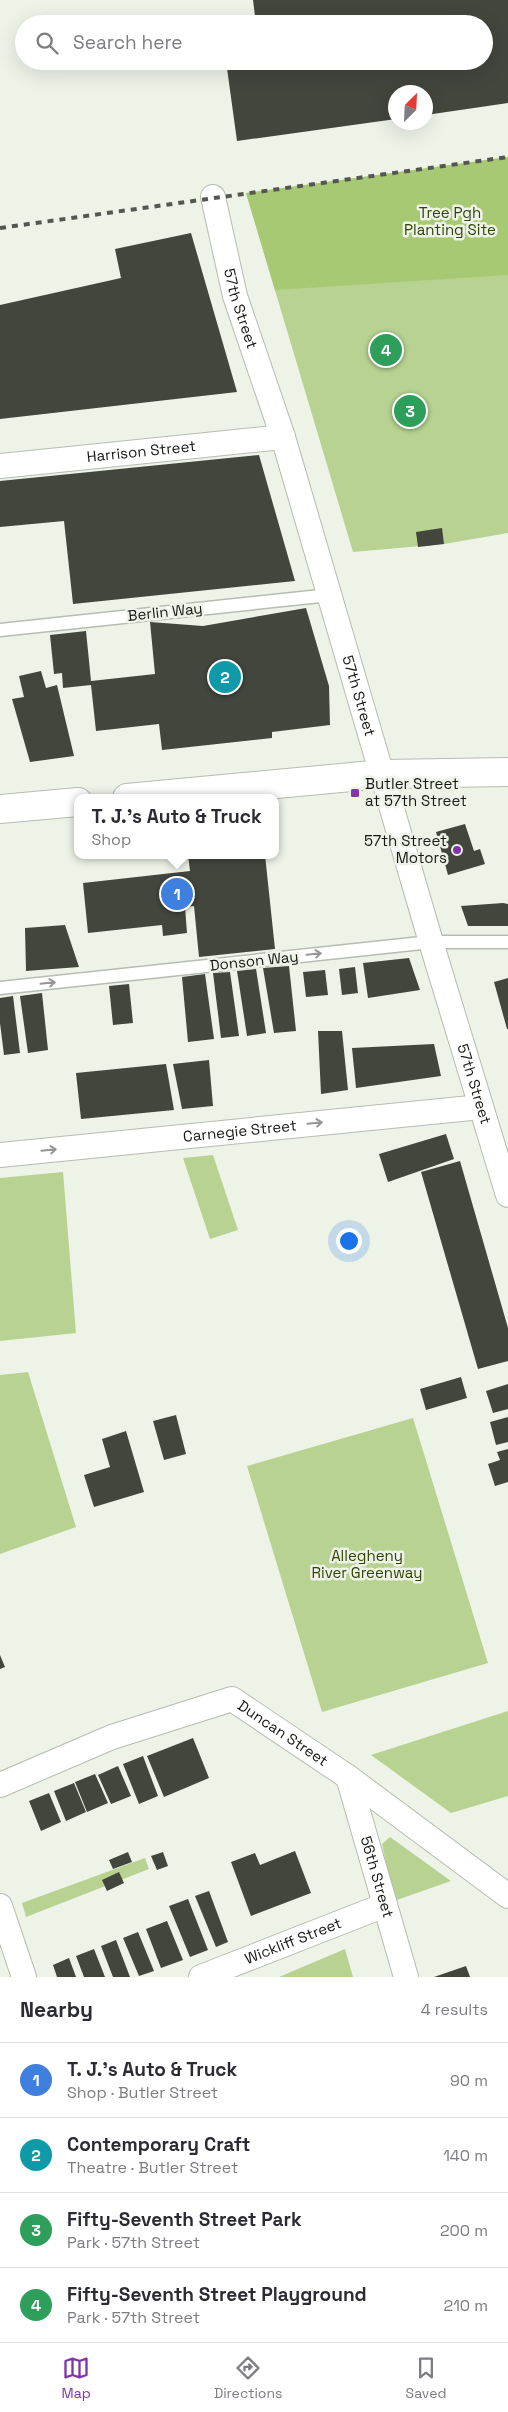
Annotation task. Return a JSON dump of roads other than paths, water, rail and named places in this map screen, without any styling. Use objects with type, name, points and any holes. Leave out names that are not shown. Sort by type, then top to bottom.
[{"type":"main road","points":[[170,794],[383,774],[508,772]]},
{"type":"main road","points":[[0,809],[74,802]]},
{"type":"street","name":"57th Street","points":[[213,198],[235,296],[283,437],[383,774],[430,942],[508,1194]]},
{"type":"street","name":"Harrison Street","points":[[0,466],[283,437]]},
{"type":"street","name":"Carnegie Street","points":[[0,1155],[480,1107]]},
{"type":"street","name":"Duncan Street","points":[[0,1785],[112,1737],[232,1699],[348,1777],[508,1896]]},
{"type":"street","name":"56th Street","points":[[348,1777],[406,1977]]},
{"type":"street","name":"Wickliff Street","points":[[201,1977],[385,1905]]},
{"type":"street","points":[[0,1906],[24,1977]]},
{"type":"lane","name":"Berlin Way","points":[[0,630],[330,595]]},
{"type":"lane","name":"Donson Way","points":[[0,988],[430,942],[508,942]]},
{"type":"railway","points":[[0,228],[508,157]]},
{"type":"place","name":"Fifty-Seventh Street Playground","points":[[386,350]]},
{"type":"place","name":"Fifty-Seventh Street Park","points":[[410,411]]},
{"type":"place","name":"Contemporary Craft","points":[[225,677]]},
{"type":"place","name":"Butler Street at 57th Street","points":[[355,793]]},
{"type":"place","name":"57th Street Motors","points":[[457,850]]},
{"type":"place","name":"T. J.'s Auto & Truck","points":[[177,894]]},
{"type":"park label","name":"Tree Pgh Planting Site","points":[[450,222]]},
{"type":"park label","name":"Allegheny River Greenway","points":[[367,1564]]}]
